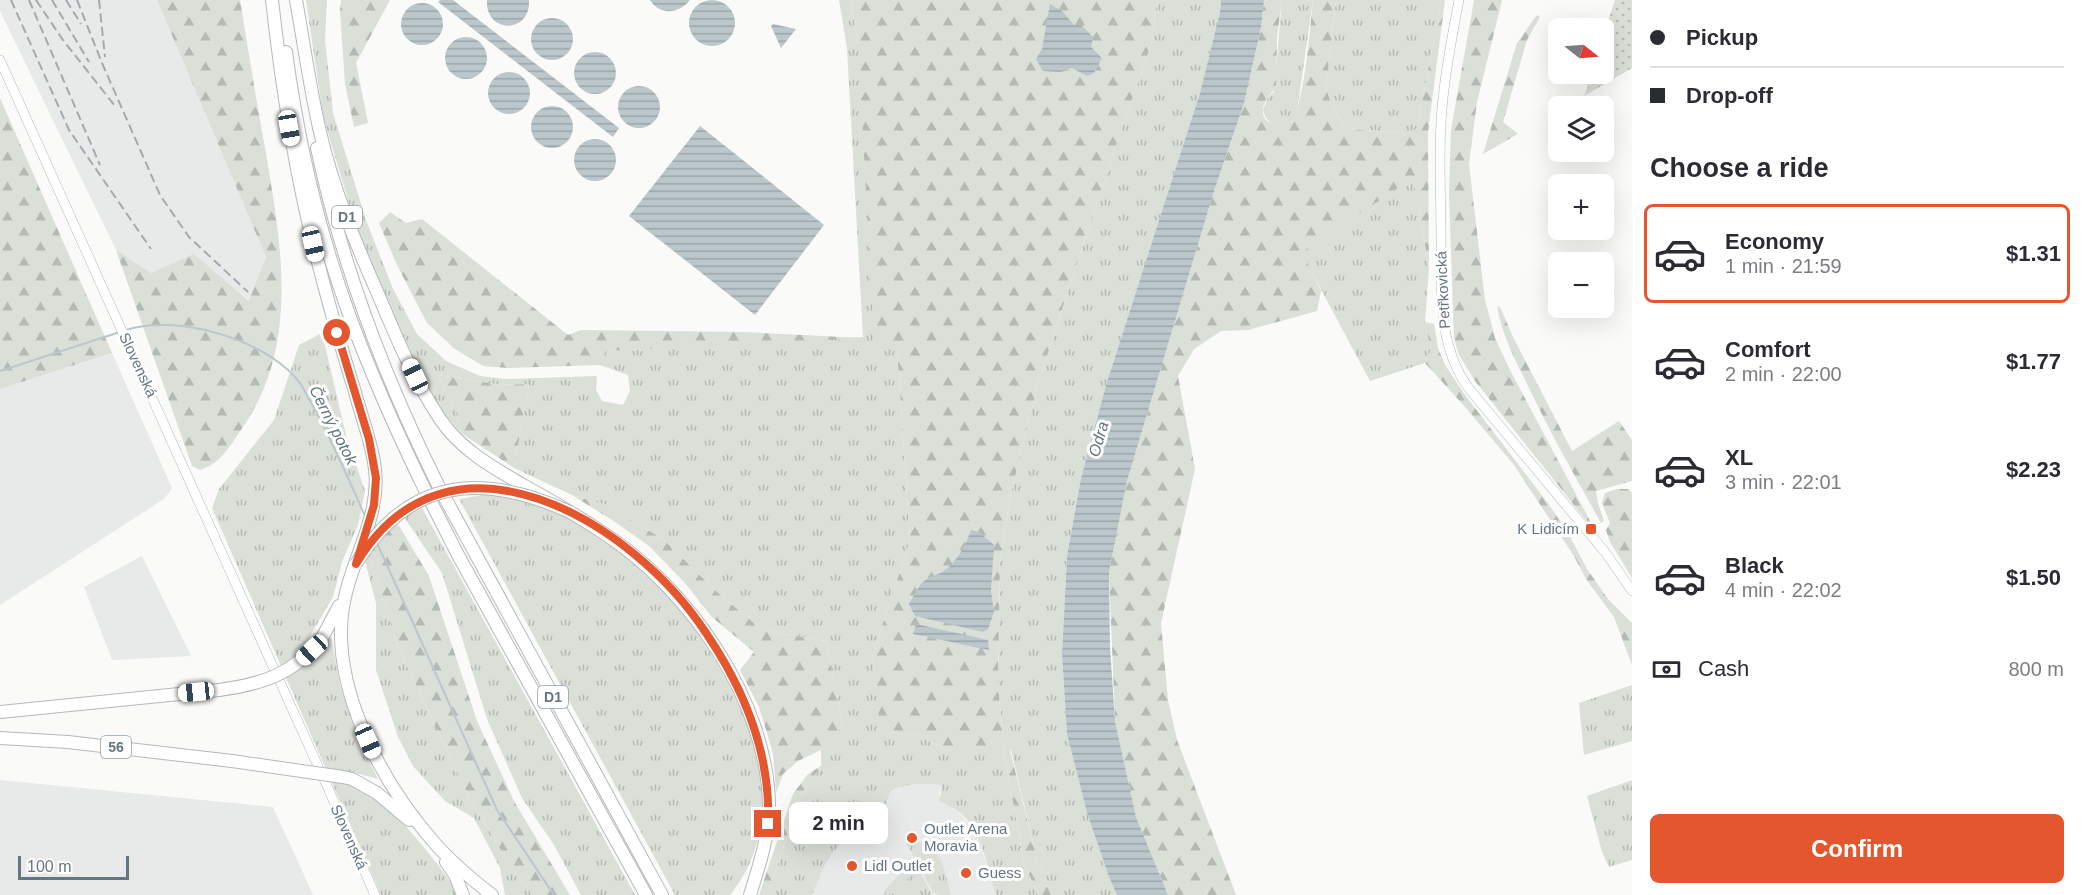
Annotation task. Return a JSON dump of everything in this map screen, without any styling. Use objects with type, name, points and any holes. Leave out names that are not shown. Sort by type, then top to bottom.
[{"type":"highway","name":"D1","points":[[272,0],[281,81],[302,198],[318,266],[375,465],[376,492],[371,518],[356,564]]},
{"type":"highway","name":"D1","points":[[280,0],[292,99],[316,205],[349,316],[398,434],[429,497],[646,895]]},
{"type":"highway","name":"D1","points":[[295,0],[320,133],[353,235],[410,366],[440,419],[475,456],[570,512]]},
{"type":"highway","name":"D1","points":[[295,0],[306,91],[327,191],[361,307],[405,417],[442,493],[662,895]]},
{"type":"highway","points":[[0,712],[219,690],[248,686],[276,677],[301,661],[322,638],[345,595],[356,564],[378,532],[393,518],[410,506],[440,493],[458,489],[492,488],[526,495],[570,512],[626,549],[661,578],[700,624],[730,672],[753,726],[768,783],[768,824],[765,845],[750,895]]},
{"type":"highway","points":[[345,595],[341,628],[343,660],[350,693],[361,725],[392,786],[455,875],[463,895]]},
{"type":"highway","name":"56","points":[[0,738],[68,742],[232,761],[352,779],[377,794],[432,840]]},
{"type":"highway","points":[[432,840],[462,870],[492,895]]},
{"type":"highway","points":[[741,895],[759,864]]},
{"type":"street","name":"Petřkovická","points":[[1459,0],[1446,67],[1441,127],[1443,299],[1445,335],[1449,351],[1465,384],[1605,552],[1632,591]]},
{"type":"street","name":"Slovenská","points":[[0,60],[275,670]]},
{"type":"street","points":[[280,682],[318,766]]},
{"type":"street","name":"Slovenská","points":[[324,779],[375,895]]},
{"type":"shaded area","points":[[0,0],[157,0],[266,257],[250,301],[194,255],[151,273],[116,250],[0,11]]},
{"type":"shaded area","points":[[112,353],[172,488],[164,499],[0,605],[0,389]]},
{"type":"shaded area","points":[[142,556],[191,656],[112,660],[84,587]]},
{"type":"shaded area","points":[[0,780],[273,807],[313,895],[0,895]]},
{"type":"shaded area","name":"Outlet Arena Moravia","points":[[922,783],[942,785],[939,794],[941,802],[959,813],[970,825],[979,840],[996,895],[812,895],[833,852],[861,824],[884,808],[891,791]]},
{"type":"green space","points":[[157,0],[240,0],[271,184],[280,257],[282,293],[279,328],[272,363],[260,397],[224,454],[200,470],[192,466],[116,250],[151,273],[194,254],[249,301],[266,257]]},
{"type":"green space","points":[[306,0],[327,0],[325,40],[333,113],[366,220],[393,289],[417,334],[446,361],[480,376],[506,379],[597,376],[596,390],[602,401],[623,405],[630,391],[628,375],[600,365],[605,351],[863,337],[847,48],[839,0],[850,0],[858,42],[897,348],[910,541],[872,657],[882,731],[918,736],[951,751],[1004,751],[998,683],[1000,563],[1010,497],[1038,384],[1152,41],[1157,0],[1221,0],[1200,93],[1106,385],[1081,478],[1067,556],[1062,654],[1067,734],[1087,813],[1117,895],[1051,895],[1037,859],[1011,750],[1004,752],[1024,863],[1038,895],[996,895],[979,840],[968,821],[960,813],[939,801],[942,785],[922,784],[903,786],[891,791],[884,808],[861,824],[833,852],[812,895],[767,895],[801,795],[821,766],[821,750],[843,725],[826,641],[762,630],[717,592],[663,539],[606,505],[572,495],[514,468],[529,384],[501,385],[438,375],[456,413],[461,433],[438,406],[381,292],[354,220],[323,116]]},
{"type":"green space","points":[[341,0],[390,0],[356,63],[368,123],[354,127],[345,84]]},
{"type":"green space","points":[[850,0],[1157,0],[1152,41],[1038,384],[1010,497],[1000,563],[998,683],[1004,751],[1010,750],[1037,859],[1051,895],[1038,895],[1024,863],[1004,752],[951,751],[918,736],[881,731],[880,727],[872,657],[910,541],[897,348],[874,342],[858,42]]},
{"type":"green space","points":[[1264,0],[1282,0],[1277,38],[1276,86],[1265,102],[1263,115],[1266,120],[1275,124],[1293,121],[1304,78],[1313,0],[1336,0],[1326,87],[1334,110],[1348,129],[1407,133],[1417,129],[1441,0],[1445,0],[1428,132],[1429,268],[1413,178],[1302,252],[1321,291],[1317,311],[1248,330],[1221,331],[1194,349],[1178,376],[1195,469],[1161,623],[1168,700],[1177,740],[1236,895],[1168,895],[1136,817],[1115,721],[1109,572],[1127,481],[1214,191],[1244,103],[1261,28]]},
{"type":"green space","points":[[1282,0],[1313,0],[1297,111],[1293,121],[1278,125],[1267,120],[1263,110],[1268,97],[1274,92]]},
{"type":"green space","points":[[1336,0],[1441,0],[1417,129],[1407,133],[1348,129],[1337,115],[1326,87]]},
{"type":"green space","points":[[1474,0],[1502,0],[1477,102],[1469,164],[1485,300],[1495,338],[1510,370],[1597,534],[1475,381],[1459,355],[1454,338],[1449,192],[1451,130]]},
{"type":"green space","points":[[1615,0],[1632,0],[1632,68],[1614,78],[1614,18],[1609,18]]},
{"type":"green space","points":[[1537,15],[1540,17],[1527,40],[1503,122],[1518,134],[1483,154],[1517,43]]},
{"type":"green space","points":[[1588,84],[1605,84],[1584,96]]},
{"type":"green space","points":[[0,98],[112,353],[0,389]]},
{"type":"green space","points":[[1413,177],[1429,268],[1425,322],[1431,350],[1425,363],[1370,381],[1301,252]]},
{"type":"green space","points":[[390,212],[406,223],[422,219],[568,335],[581,330],[744,332],[863,338],[606,351],[600,365],[508,368],[483,366],[455,349],[427,323],[397,265],[379,223]]},
{"type":"green space","points":[[1497,306],[1500,307],[1572,451],[1619,421],[1632,440],[1632,481],[1596,491],[1604,521],[1601,523],[1519,368],[1506,338]]},
{"type":"green space","points":[[1425,322],[1434,324],[1438,348],[1445,365],[1465,395],[1547,502],[1567,531],[1587,569],[1608,599],[1632,623],[1632,665],[1614,617],[1586,579],[1574,556],[1514,465],[1425,363],[1431,350]]},
{"type":"green space","points":[[322,333],[346,435],[365,491],[358,525],[342,562],[333,597],[301,651],[307,661],[331,637],[340,685],[357,736],[378,779],[352,772],[358,790],[379,800],[398,817],[434,860],[458,895],[381,895],[212,508],[219,489],[274,420],[299,345]]},
{"type":"green space","points":[[438,375],[501,385],[529,384],[514,468],[461,433],[456,413]]},
{"type":"green space","points":[[1617,489],[1628,489],[1632,493],[1632,578],[1610,542],[1606,530],[1610,523],[1602,503],[1605,493]]},
{"type":"green space","points":[[489,494],[522,500],[552,510],[596,533],[630,557],[666,594],[696,631],[723,673],[744,718],[758,764],[762,810],[753,854],[730,895],[675,895],[459,499]]},
{"type":"green space","points":[[572,495],[606,505],[663,539],[717,592],[762,630],[826,641],[843,725],[821,750],[798,761],[783,774],[776,793],[773,753],[759,707],[740,670],[754,652],[712,617],[684,582],[649,546]]},
{"type":"green space","points":[[422,508],[635,895],[581,895],[554,845],[522,798],[487,719],[442,573],[404,517]]},
{"type":"green space","points":[[396,521],[429,576],[477,721],[514,801],[570,895],[533,895],[513,870],[470,799],[399,649],[368,555]]},
{"type":"green space","points":[[368,555],[399,649],[470,799],[513,870],[533,895],[505,895],[500,868],[474,818],[445,801],[413,766],[398,737],[376,670],[376,603],[365,561]]},
{"type":"green space","points":[[1632,685],[1632,741],[1584,755],[1579,703]]},
{"type":"green space","points":[[821,766],[801,795],[767,895],[759,895],[793,794],[808,774]]},
{"type":"green space","points":[[1632,780],[1632,860],[1609,867],[1602,852],[1587,796]]},
{"type":"green space","points":[[913,842],[930,846],[936,852],[944,868],[951,895],[938,895],[933,892],[907,844]]},
{"type":"green space","points":[[915,863],[932,895],[882,895],[897,877]]},
{"type":"green space","points":[[915,863],[917,867],[908,877],[904,892],[886,895],[885,890]]},
{"type":"water","points":[[453,0],[619,128],[613,137],[438,2]]},
{"type":"water","points":[[487,0],[529,0],[528,11],[516,24],[508,26],[500,24],[488,11]]},
{"type":"water","points":[[650,0],[690,0],[681,8],[664,11]]},
{"type":"water","points":[[717,0],[729,6],[734,14],[734,32],[729,40],[721,45],[707,46],[695,40],[690,32],[689,18],[695,6],[703,1]]},
{"type":"water","name":"Odra","points":[[1221,0],[1264,0],[1261,28],[1244,103],[1214,191],[1127,481],[1109,572],[1110,647],[1115,721],[1136,817],[1168,895],[1117,895],[1087,813],[1067,734],[1062,654],[1067,556],[1081,478],[1106,385],[1200,93]]},
{"type":"water","points":[[422,3],[430,4],[437,9],[442,16],[442,32],[437,39],[430,44],[422,45],[414,44],[407,39],[402,32],[401,24],[402,16],[407,9],[414,4]]},
{"type":"water","points":[[1050,4],[1063,12],[1074,25],[1081,25],[1093,37],[1091,47],[1102,58],[1094,73],[1087,76],[1072,68],[1061,72],[1043,71],[1036,59],[1042,49]]},
{"type":"water","points":[[552,18],[560,19],[567,24],[572,31],[572,47],[567,54],[560,59],[552,60],[544,59],[537,54],[532,47],[531,39],[532,31],[537,24],[544,19]]},
{"type":"water","points":[[773,24],[796,29],[781,48],[771,26]]},
{"type":"water","points":[[466,37],[474,38],[481,43],[486,50],[486,66],[481,73],[474,78],[466,79],[458,78],[451,73],[446,66],[445,58],[446,50],[451,43],[458,38]]},
{"type":"water","points":[[595,52],[603,53],[610,58],[615,65],[615,81],[610,88],[603,93],[595,94],[587,93],[580,88],[575,81],[574,73],[575,65],[580,58],[587,53]]},
{"type":"water","points":[[509,72],[517,73],[524,78],[529,85],[529,101],[524,108],[517,113],[509,114],[501,113],[494,108],[489,101],[488,93],[489,85],[494,78],[501,73]]},
{"type":"water","points":[[639,86],[647,87],[654,92],[659,99],[659,115],[654,122],[647,127],[639,128],[631,127],[624,122],[619,115],[618,107],[619,99],[624,92],[631,87]]},
{"type":"water","points":[[552,106],[560,107],[567,112],[572,119],[572,135],[567,142],[560,147],[552,148],[544,147],[537,142],[532,135],[531,127],[532,119],[537,112],[544,107]]},
{"type":"water","points":[[700,126],[824,225],[755,315],[629,216]]},
{"type":"water","points":[[595,139],[603,140],[610,145],[615,152],[615,168],[610,175],[603,180],[595,181],[587,180],[580,175],[575,168],[574,160],[575,152],[580,145],[587,140]]},
{"type":"water","points":[[971,530],[979,532],[994,545],[991,591],[994,612],[988,629],[983,632],[915,616],[909,604],[923,582],[947,569],[956,559]]},
{"type":"water","points":[[916,624],[988,640],[989,650],[913,634]]},
{"type":"waterway","name":"Černý potok","points":[[126,330],[169,325],[216,333],[261,351],[280,363],[298,380],[312,404],[365,516]]},
{"type":"waterway","name":"Černý potok","points":[[0,371],[120,332]]},
{"type":"waterway","name":"Černý potok","points":[[377,543],[497,810],[554,895]]},
{"type":"railway","points":[[11,0],[69,130],[151,249]]},
{"type":"railway","points":[[29,0],[100,165]]},
{"type":"railway","points":[[36,0],[63,40],[115,106]]},
{"type":"railway","points":[[52,0],[89,62]]},
{"type":"railway","points":[[66,0],[81,24]]},
{"type":"railway","points":[[77,0],[160,195],[189,237],[248,292]]},
{"type":"railway","points":[[99,0],[105,57]]},
{"type":"place","name":"K Lidicím","points":[[1591,529]]},
{"type":"place","name":"Outlet Arena Moravia","points":[[912,838]]},
{"type":"place","name":"Lidl Outlet","points":[[852,866]]},
{"type":"place","name":"Guess","points":[[966,873]]},
{"type":"route","points":[[337,333],[375,465],[374,505],[356,564],[378,532],[393,518],[425,499],[458,489],[492,488],[526,495],[570,512],[604,533],[661,578],[695,617],[720,654],[739,689],[759,745],[768,783],[768,824]]}]
